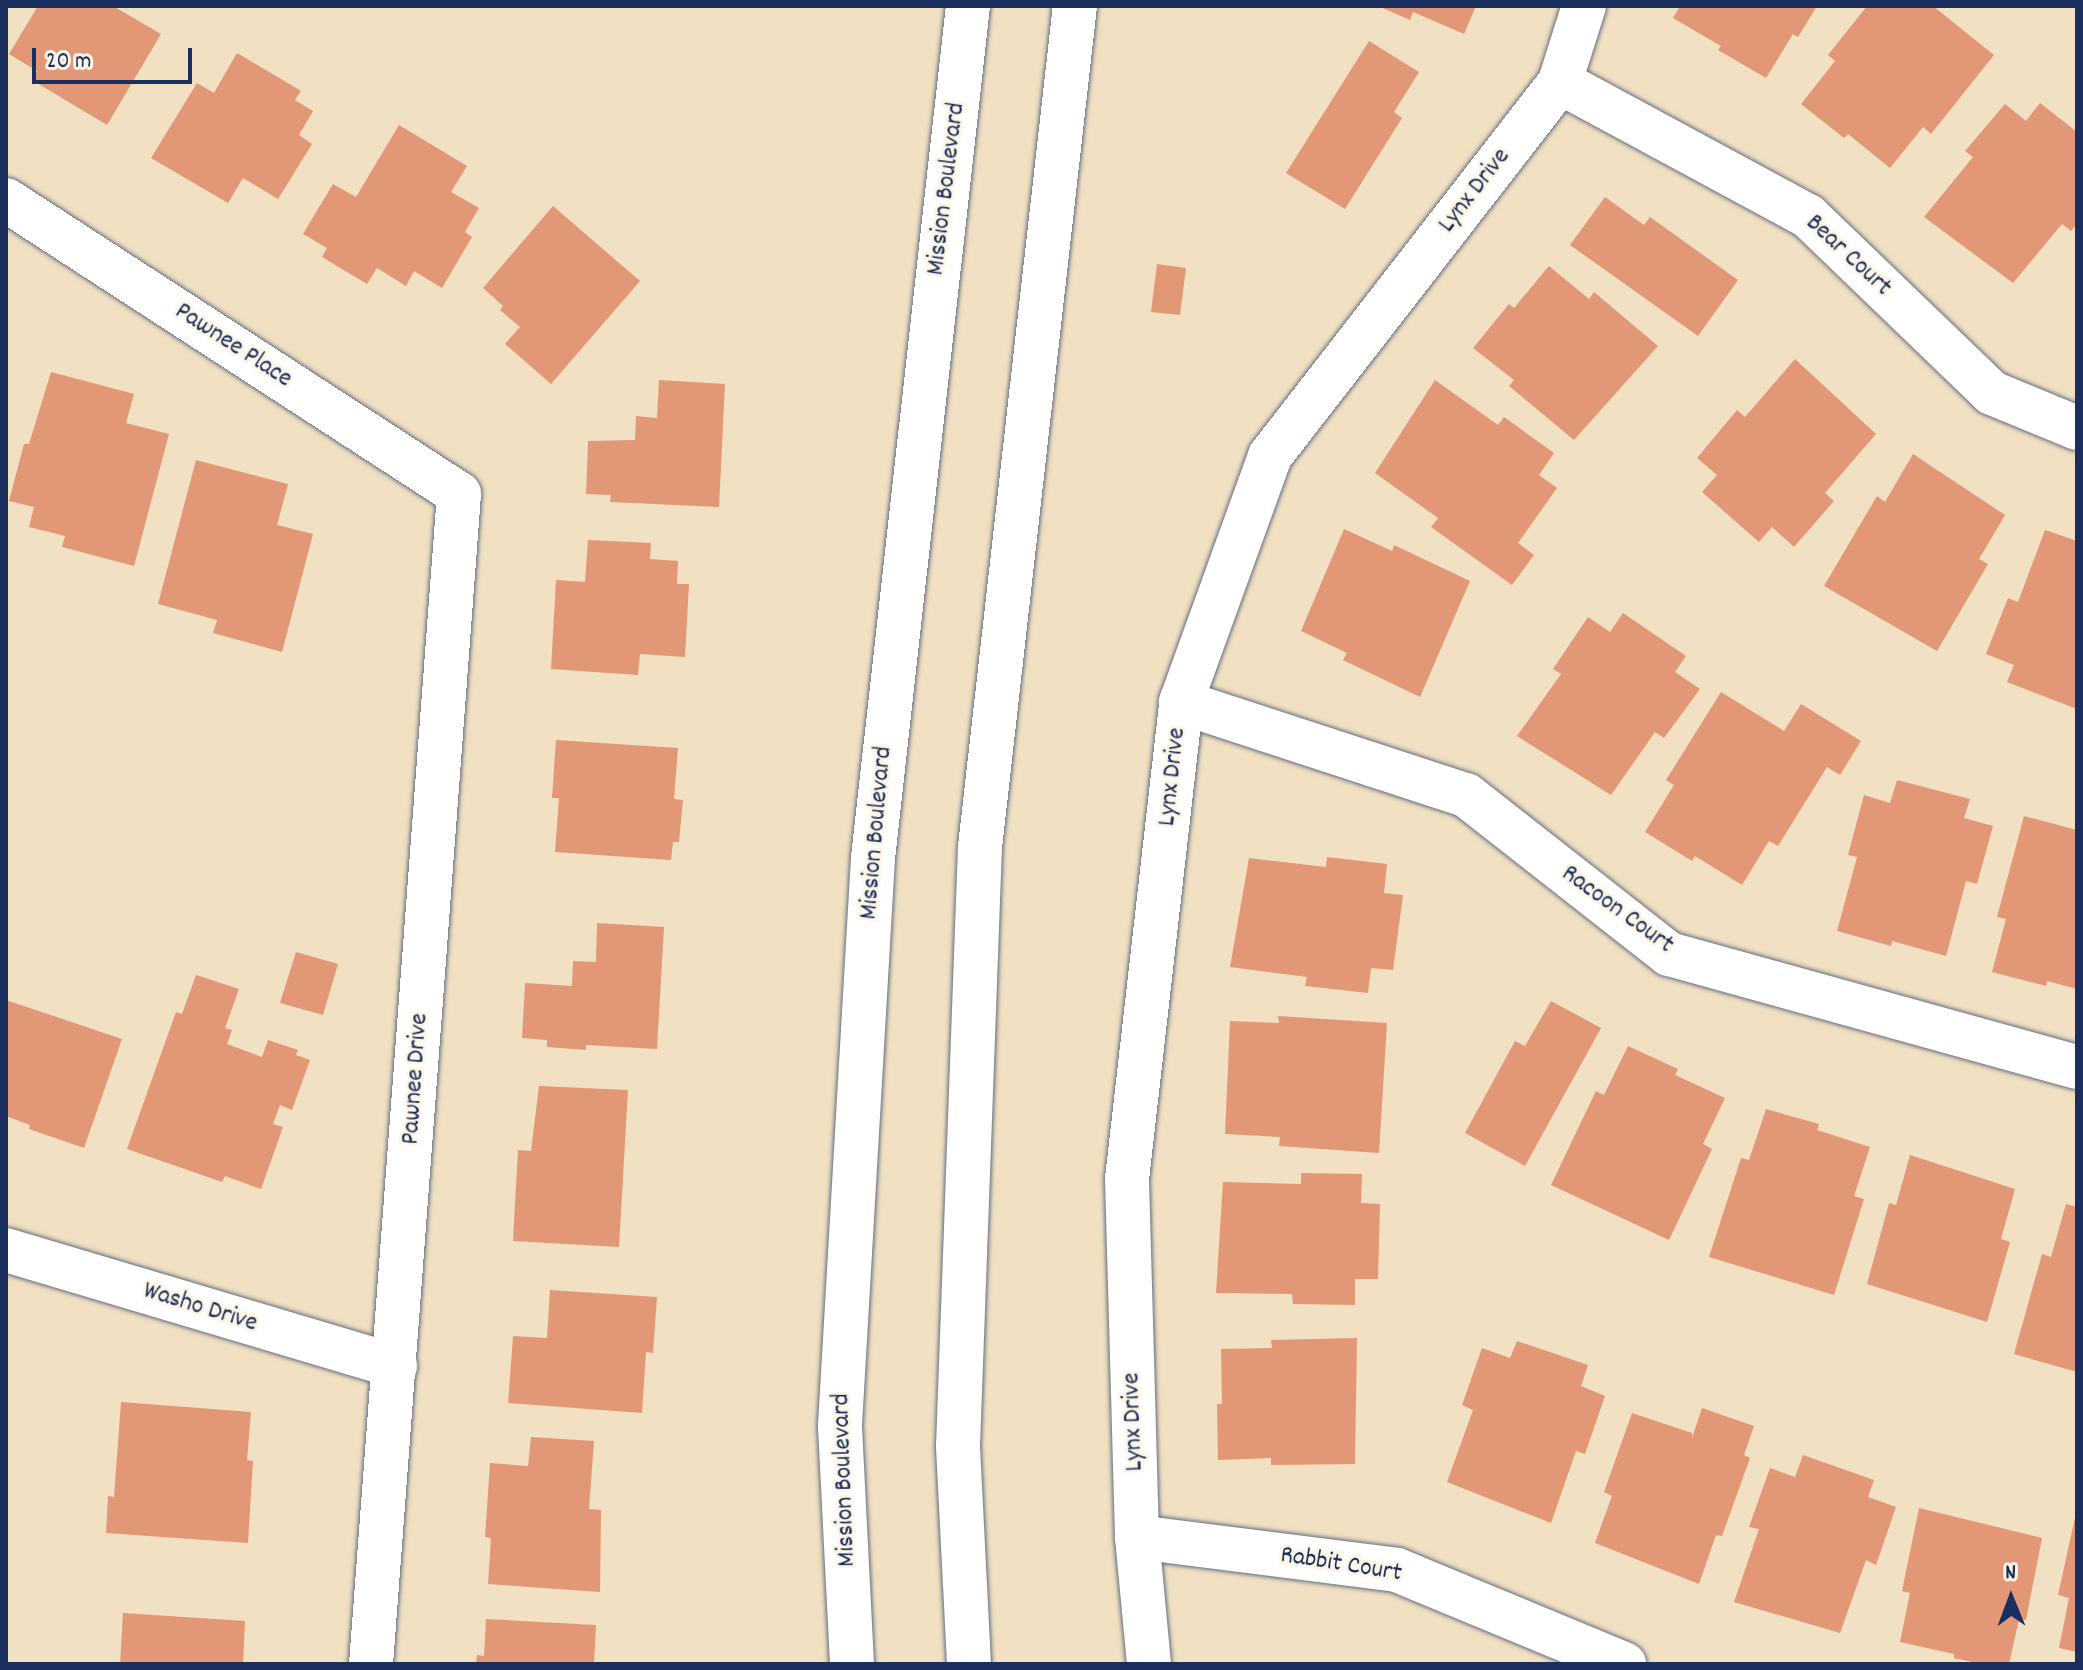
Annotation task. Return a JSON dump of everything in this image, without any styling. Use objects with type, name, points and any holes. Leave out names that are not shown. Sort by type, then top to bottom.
[{"type":"street","name":"Mission Boulevard","points":[[852,1664],[840,1425],[873,858],[968,6]]},
{"type":"street","points":[[969,1664],[958,1446],[980,847],[1075,6]]},
{"type":"street","name":"Lynx Drive","points":[[1149,1664],[1137,1537],[1127,1179],[1181,702],[1270,456],[1560,82],[1584,6]]},
{"type":"street","name":"Bear Court","points":[[1560,82],[1808,216],[1992,393],[2077,428]]},
{"type":"street","name":"Pawnee Place","points":[[6,200],[459,494]]},
{"type":"street","name":"Pawnee Drive","points":[[371,1664],[459,494]]},
{"type":"street","name":"Racoon Court","points":[[1181,702],[1466,795],[1669,954],[2077,1067]]},
{"type":"street","name":"Washo Drive","points":[[6,1250],[395,1366]]},
{"type":"street","name":"Rabbit Court","points":[[1137,1537],[1397,1570],[1624,1664]]},
{"type":"building","points":[[38,6],[113,6],[161,34],[107,125],[32,80],[37,71],[9,54]]},
{"type":"building","points":[[1378,6],[1476,6],[1464,34],[1413,12],[1410,20]]},
{"type":"building","points":[[1680,6],[1817,6],[1798,37],[1793,34],[1766,78],[1718,50],[1721,46],[1673,18]]},
{"type":"building","points":[[1867,6],[1933,6],[1994,55],[1931,134],[1923,127],[1890,168],[1848,134],[1844,138],[1801,104],[1835,61],[1828,55]]},
{"type":"building","points":[[1369,41],[1419,72],[1394,112],[1402,118],[1345,209],[1286,173]]},
{"type":"building","points":[[237,53],[301,91],[295,100],[313,111],[299,135],[312,144],[278,199],[243,178],[228,203],[151,158],[197,83],[214,93]]},
{"type":"building","points":[[2040,103],[2077,132],[2077,224],[2071,231],[2062,224],[2013,283],[1924,217],[1973,157],[1965,151],[2005,104],[2026,121]]},
{"type":"building","points":[[399,125],[467,166],[451,192],[479,208],[465,232],[472,237],[442,288],[414,271],[406,286],[377,268],[367,284],[322,257],[327,248],[303,234],[333,184],[356,197]]},
{"type":"building","points":[[1605,197],[1644,225],[1650,217],[1738,280],[1698,336],[1570,245]]},
{"type":"building","points":[[553,206],[640,281],[551,384],[505,344],[520,327],[500,310],[503,306],[483,288]]},
{"type":"building","points":[[1157,264],[1186,268],[1180,315],[1151,312]]},
{"type":"building","points":[[1549,266],[1589,299],[1594,292],[1658,346],[1574,440],[1509,386],[1514,380],[1473,348],[1509,304],[1514,308]]},
{"type":"building","points":[[1795,359],[1876,434],[1825,493],[1834,501],[1794,547],[1772,527],[1759,542],[1702,492],[1717,475],[1697,458],[1737,410],[1745,417]]},
{"type":"building","points":[[51,372],[134,394],[126,423],[169,434],[134,566],[62,547],[65,536],[29,527],[34,507],[9,501],[24,444],[29,444]]},
{"type":"building","points":[[659,380],[725,384],[719,507],[610,502],[611,495],[586,494],[588,441],[635,440],[636,416],[657,418]]},
{"type":"building","points":[[1435,380],[1498,425],[1504,417],[1554,453],[1539,475],[1557,488],[1518,543],[1534,555],[1512,585],[1431,527],[1438,518],[1375,473]]},
{"type":"building","points":[[1913,454],[2005,515],[1979,559],[1988,564],[1937,651],[1824,586],[1877,496],[1885,502]]},
{"type":"building","points":[[196,460],[288,484],[277,525],[313,534],[282,652],[213,633],[217,620],[158,604]]},
{"type":"building","points":[[1344,529],[1392,551],[1394,545],[1470,581],[1420,697],[1343,660],[1347,653],[1301,631]]},
{"type":"building","points":[[2045,530],[2077,541],[2077,709],[2007,682],[2014,665],[1986,654],[2008,598],[2018,602]]},
{"type":"building","points":[[588,540],[651,543],[650,559],[678,561],[677,584],[689,584],[685,657],[640,654],[638,675],[551,669],[556,580],[585,582]]},
{"type":"building","points":[[1623,613],[1686,656],[1675,672],[1700,689],[1664,738],[1655,732],[1611,795],[1517,736],[1561,674],[1553,669],[1588,617],[1610,632]]},
{"type":"building","points":[[1721,692],[1784,731],[1801,704],[1861,741],[1840,775],[1827,767],[1778,846],[1769,841],[1742,885],[1695,856],[1692,861],[1645,832],[1674,785],[1666,780]]},
{"type":"building","points":[[556,740],[678,748],[674,799],[683,800],[679,842],[673,842],[671,860],[555,852],[559,798],[552,798]]},
{"type":"building","points":[[1897,780],[1970,799],[1964,818],[1993,826],[1977,884],[1966,881],[1946,956],[1892,941],[1891,946],[1837,931],[1857,857],[1848,855],[1864,795],[1890,803]]},
{"type":"building","points":[[2024,816],[2077,830],[2077,989],[2047,981],[2046,986],[1992,972],[2006,919],[1997,917]]},
{"type":"building","points":[[1327,857],[1387,864],[1384,893],[1403,895],[1393,970],[1371,968],[1368,993],[1305,986],[1307,977],[1230,967],[1249,858],[1326,867]]},
{"type":"building","points":[[597,923],[664,927],[657,1049],[586,1045],[586,1050],[547,1047],[547,1040],[522,1038],[525,983],[572,986],[573,961],[596,962]]},
{"type":"building","points":[[296,952],[338,964],[323,1015],[280,1003]]},
{"type":"building","points":[[196,975],[239,989],[225,1028],[232,1030],[227,1044],[262,1057],[268,1040],[298,1050],[296,1055],[310,1060],[292,1110],[280,1105],[273,1124],[283,1127],[261,1189],[225,1176],[222,1182],[127,1149],[176,1012],[182,1014]]},
{"type":"building","points":[[6,1000],[122,1039],[84,1148],[29,1129],[30,1125],[6,1116]]},
{"type":"building","points":[[1551,1001],[1601,1028],[1525,1166],[1465,1133],[1515,1041],[1525,1046]]},
{"type":"building","points":[[1278,1016],[1387,1023],[1379,1153],[1279,1146],[1280,1137],[1225,1134],[1230,1021],[1279,1023]]},
{"type":"building","points":[[1628,1046],[1678,1069],[1675,1075],[1725,1098],[1703,1144],[1712,1149],[1669,1240],[1551,1185],[1596,1091],[1604,1095]]},
{"type":"building","points":[[539,1086],[628,1090],[619,1247],[513,1241],[518,1150],[531,1151]]},
{"type":"building","points":[[1766,1109],[1819,1124],[1817,1130],[1870,1147],[1854,1196],[1864,1199],[1834,1295],[1709,1257],[1741,1158],[1749,1160]]},
{"type":"building","points":[[1910,1155],[2015,1189],[2001,1239],[2010,1242],[1987,1322],[1867,1284],[1889,1203],[1896,1205]]},
{"type":"building","points":[[1301,1173],[1362,1174],[1361,1203],[1380,1204],[1378,1279],[1355,1279],[1355,1305],[1293,1304],[1292,1294],[1216,1293],[1223,1182],[1301,1184]]},
{"type":"building","points":[[2066,1204],[2077,1207],[2077,1372],[2014,1354],[2042,1254],[2051,1257]]},
{"type":"building","points":[[550,1290],[657,1297],[653,1353],[646,1352],[642,1413],[508,1403],[513,1336],[547,1338]]},
{"type":"building","points":[[1357,1338],[1355,1464],[1271,1465],[1271,1458],[1218,1460],[1217,1404],[1222,1404],[1221,1349],[1272,1348],[1271,1340]]},
{"type":"building","points":[[1517,1341],[1588,1365],[1581,1386],[1605,1396],[1585,1454],[1576,1451],[1551,1523],[1447,1482],[1473,1410],[1462,1405],[1482,1348],[1510,1358]]},
{"type":"building","points":[[121,1402],[251,1412],[247,1460],[253,1461],[248,1543],[106,1533],[108,1496],[114,1497]]},
{"type":"building","points":[[1702,1408],[1754,1426],[1744,1455],[1750,1458],[1722,1536],[1716,1535],[1699,1584],[1595,1543],[1612,1496],[1604,1492],[1632,1413],[1692,1433],[1692,1438]]},
{"type":"building","points":[[531,1437],[594,1441],[589,1509],[601,1510],[600,1592],[488,1584],[491,1538],[485,1537],[490,1463],[528,1466]]},
{"type":"building","points":[[1803,1455],[1874,1480],[1868,1497],[1896,1507],[1876,1565],[1866,1560],[1840,1633],[1734,1602],[1759,1529],[1749,1527],[1770,1468],[1795,1477]]},
{"type":"building","points":[[1919,1508],[2042,1538],[2026,1620],[2019,1619],[2009,1664],[1982,1664],[1954,1658],[1954,1654],[1900,1642],[1910,1593],[1902,1591]]},
{"type":"building","points":[[2076,1513],[2077,1652],[2059,1648],[2069,1598],[2058,1595]]},
{"type":"building","points":[[123,1613],[245,1621],[243,1664],[120,1664]]},
{"type":"building","points":[[486,1619],[596,1625],[594,1664],[476,1664],[477,1655],[484,1656]]}]
